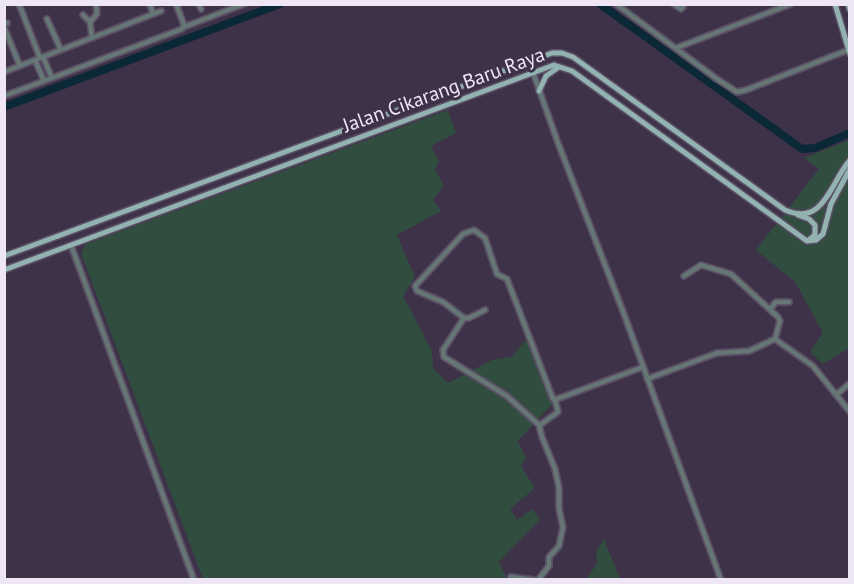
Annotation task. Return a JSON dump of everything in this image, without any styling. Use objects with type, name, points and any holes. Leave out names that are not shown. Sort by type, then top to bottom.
[{"type":"main road","points":[[835,4],[849,52]]},
{"type":"main road","points":[[848,4],[849,10]]},
{"type":"main road","name":"Jalan Cikarang Baru Raya","points":[[4,256],[552,53],[562,53],[573,57],[785,210],[809,219],[815,225],[815,235],[807,241],[572,70],[560,66],[549,66],[4,270]]},
{"type":"main road","points":[[539,91],[546,76],[560,66]]},
{"type":"main road","points":[[794,214],[810,212],[822,205],[834,181],[849,160]]},
{"type":"main road","points":[[807,241],[816,240],[823,234],[831,204],[849,169]]},
{"type":"main road","points":[[200,184],[205,194]]},
{"type":"street","points":[[19,4],[39,58],[44,81]]},
{"type":"street","points":[[90,22],[97,14],[96,4]]},
{"type":"street","points":[[150,4],[153,14]]},
{"type":"street","points":[[176,4],[184,27]]},
{"type":"street","points":[[616,4],[737,92],[849,52]]},
{"type":"street","points":[[674,4],[681,9],[682,4]]},
{"type":"street","points":[[676,48],[791,4]]},
{"type":"street","points":[[4,96],[243,5]]},
{"type":"street","points":[[4,72],[161,11]]},
{"type":"street","points":[[83,15],[90,22],[92,38]]},
{"type":"street","points":[[47,19],[60,50]]},
{"type":"street","points":[[5,24],[20,66]]},
{"type":"street","points":[[4,48],[12,45]]},
{"type":"street","points":[[39,58],[52,78]]},
{"type":"street","points":[[529,61],[721,579]]},
{"type":"street","points":[[485,309],[469,318],[464,318],[456,310],[415,288],[464,234],[474,230],[485,238],[497,274],[507,279],[552,398],[555,400],[558,412],[540,425]]},
{"type":"street","points":[[71,245],[194,579]]},
{"type":"street","points":[[647,379],[717,353],[750,351],[775,339],[780,321],[771,308],[728,272],[701,265],[684,276]]},
{"type":"street","points":[[771,308],[776,302],[789,302]]},
{"type":"street","points":[[464,318],[443,350],[443,355],[507,396],[540,425],[559,488],[559,509],[563,527],[558,549],[550,556],[549,566],[536,579],[511,577]]},
{"type":"street","points":[[775,339],[809,362],[849,412]]},
{"type":"street","points":[[555,400],[643,367]]},
{"type":"street","points":[[836,395],[849,383]]},
{"type":"green space","points":[[448,110],[456,133],[431,146],[439,161],[435,170],[444,185],[433,200],[441,211],[397,235],[415,277],[403,296],[432,351],[433,368],[448,383],[492,360],[511,357],[530,336],[554,402],[518,441],[526,458],[521,466],[535,488],[510,509],[517,520],[532,509],[540,520],[499,562],[507,579],[203,579],[81,253],[86,244]]},
{"type":"green space","points":[[849,140],[849,348],[823,364],[810,352],[823,333],[795,282],[756,250],[819,169],[804,158]]},
{"type":"green space","points":[[604,539],[620,579],[586,579],[597,564],[596,551]]},
{"type":"waterway","points":[[4,107],[280,4]]},
{"type":"waterway","points":[[600,4],[802,149],[815,148],[850,133]]}]
